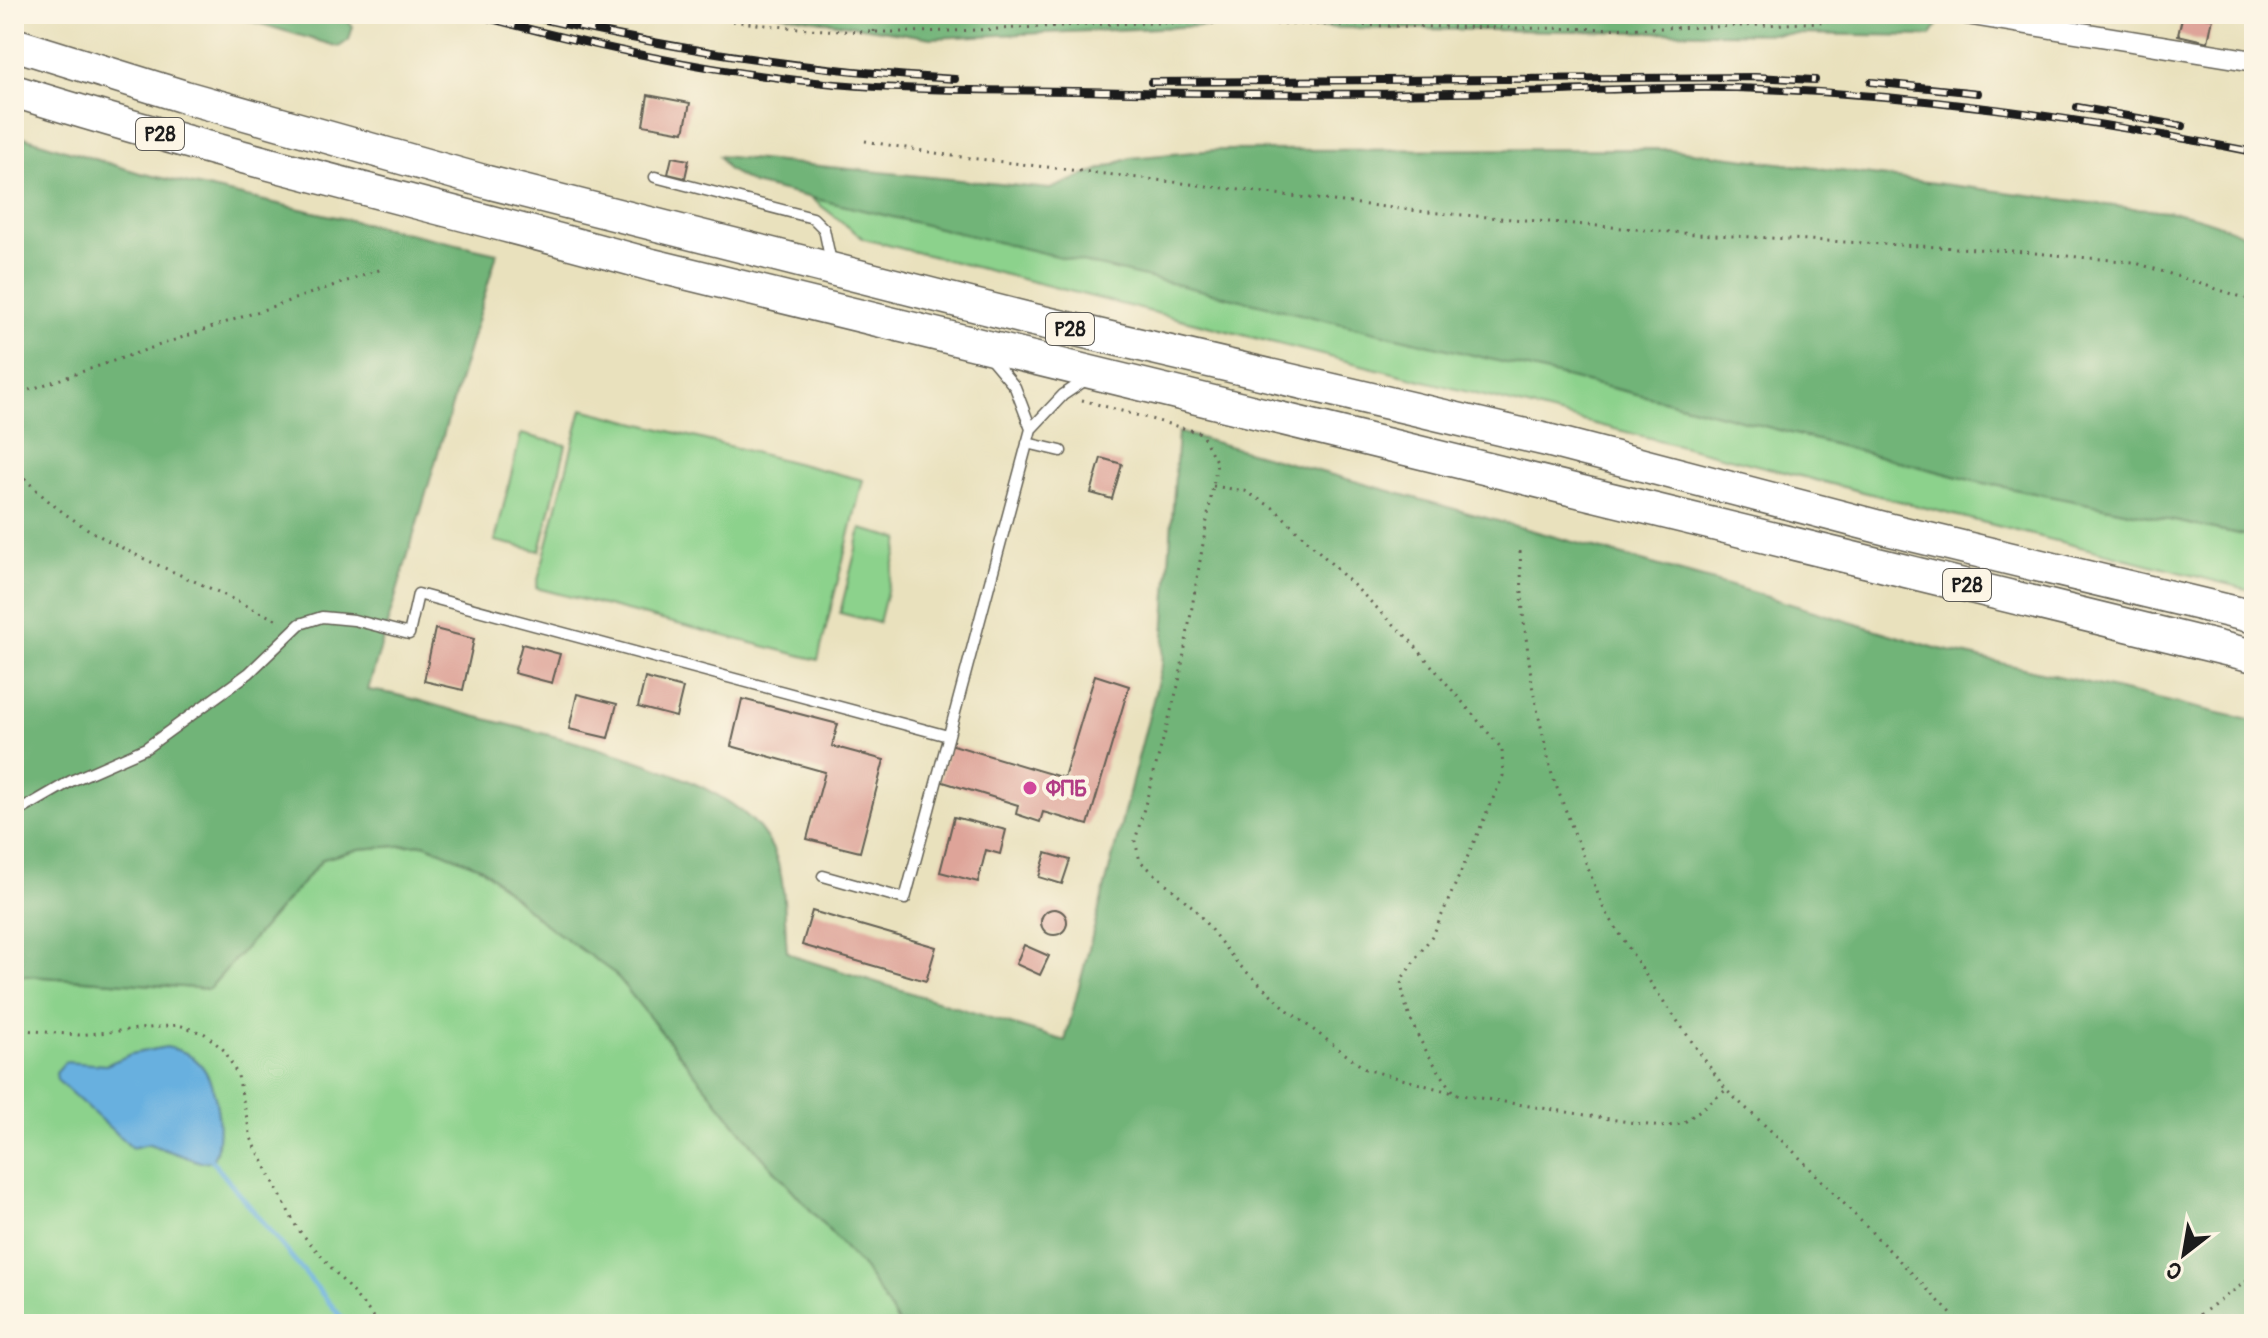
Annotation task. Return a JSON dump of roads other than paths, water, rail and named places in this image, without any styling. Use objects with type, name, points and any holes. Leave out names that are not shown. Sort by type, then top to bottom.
[{"type":"highway","name":"Р28","points":[[14,44],[200,101],[487,182],[1025,318],[1547,440],[1900,532],[2254,617]]},
{"type":"highway","name":"Р28","points":[[14,91],[307,176],[978,346],[2254,656]]},
{"type":"street","points":[[1966,14],[2254,61]]},
{"type":"lane","points":[[655,177],[813,218],[824,229],[832,269]]},
{"type":"lane","points":[[978,346],[1015,387],[1031,429]]},
{"type":"lane","points":[[823,876],[905,899],[1031,429],[1063,395],[1095,373]]},
{"type":"lane","points":[[1027,443],[1061,451]]},
{"type":"lane","points":[[14,814],[71,781],[158,740],[249,673],[300,624],[322,617],[354,620],[409,634],[418,594],[948,736]]},
{"type":"water","points":[[166,1047],[184,1052],[196,1060],[211,1084],[219,1126],[212,1161],[200,1162],[149,1144],[132,1148],[57,1080],[56,1072],[65,1062],[106,1065],[131,1054]]},
{"type":"waterway","points":[[212,1161],[347,1324]]},
{"type":"railway","points":[[472,14],[652,57],[743,73],[835,84],[956,90],[1354,94],[1682,88],[1801,91],[1996,109],[2125,128],[2254,152]]},
{"type":"railway","points":[[520,14],[736,56],[845,70],[955,79]]},
{"type":"railway","points":[[1151,82],[1755,77],[1815,80]]},
{"type":"railway","points":[[1871,82],[1978,93]]},
{"type":"railway","points":[[2077,107],[2183,126]]},
{"type":"place","name":"ФПБ","points":[[1030,788]]}]
